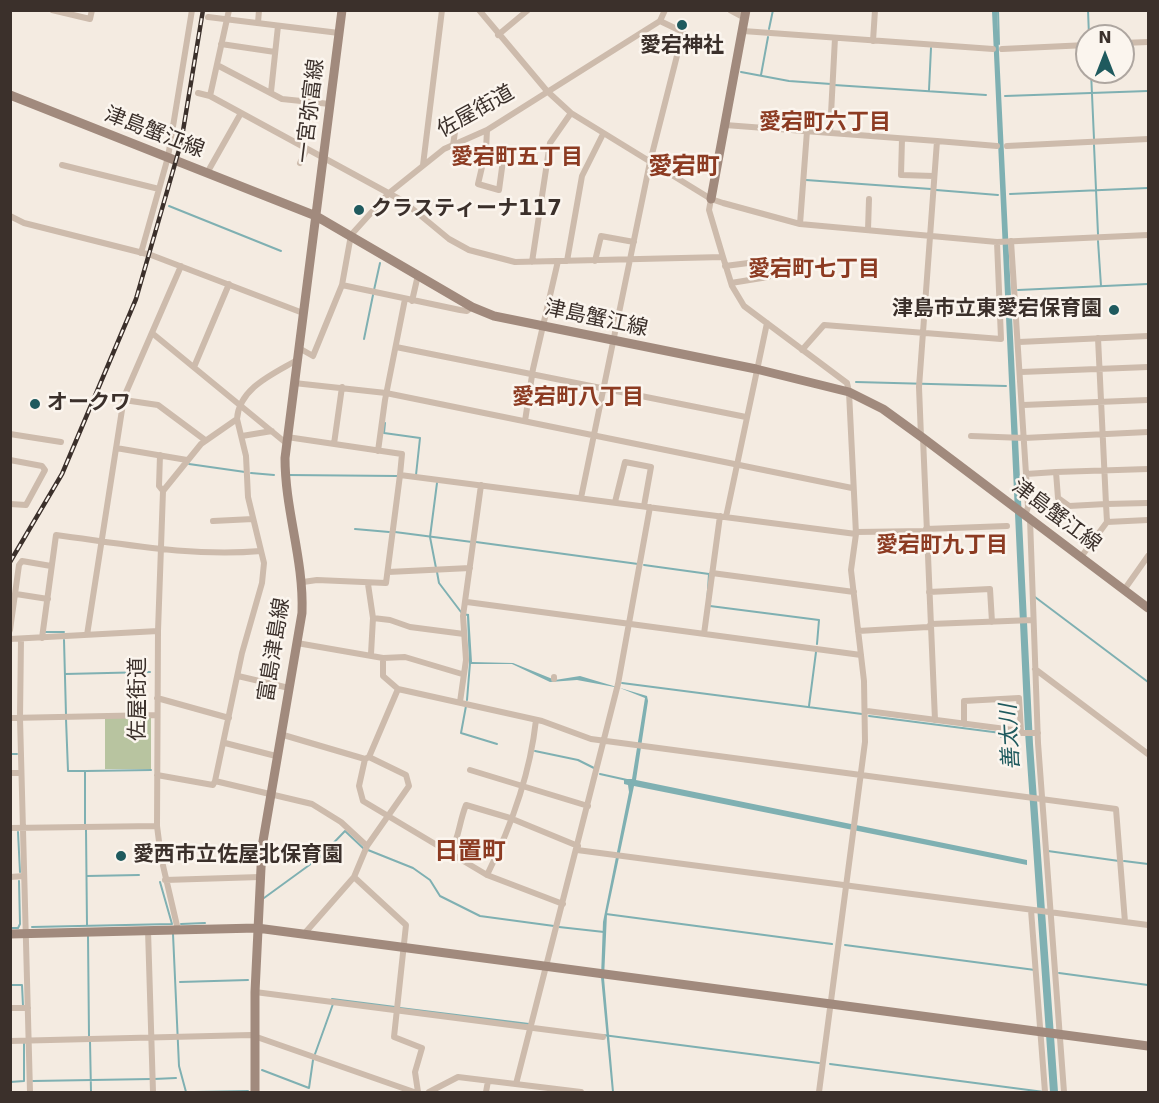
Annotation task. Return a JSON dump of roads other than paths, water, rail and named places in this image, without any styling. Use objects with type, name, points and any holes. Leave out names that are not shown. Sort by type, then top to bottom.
[{"type":"main road","name":"一宮弥富線","points":[[316,216],[342,10]]},
{"type":"main road","points":[[711,199],[746,14]]},
{"type":"main road","name":"津島蟹江線","points":[[10,95],[316,216],[472,307],[494,316],[756,369],[849,392],[883,409],[922,437],[1149,608]]},
{"type":"main road","name":"富島津島線","points":[[255,1092],[255,992],[260,877],[276,756],[302,613],[303,582],[285,490],[287,440],[316,216]]},
{"type":"main road","points":[[10,934],[257,928],[1149,1046]]},
{"type":"street","points":[[52,10],[90,19],[92,10]]},
{"type":"street","points":[[141,254],[168,157],[192,10]]},
{"type":"street","points":[[210,96],[229,10]]},
{"type":"street","points":[[258,23],[260,10]]},
{"type":"street","points":[[423,165],[442,10]]},
{"type":"street","points":[[479,10],[498,35],[538,77],[547,91],[571,113],[711,199],[800,224],[999,242],[1149,235]]},
{"type":"street","points":[[498,35],[528,10]]},
{"type":"street","points":[[581,498],[650,162],[683,32],[660,21],[665,10]]},
{"type":"street","points":[[730,10],[746,14]]},
{"type":"street","points":[[873,40],[875,10]]},
{"type":"street","points":[[208,17],[339,33]]},
{"type":"street","name":"佐屋街道","points":[[351,235],[389,193],[423,165],[453,145],[487,130],[660,21]]},
{"type":"street","points":[[270,92],[278,26]]},
{"type":"street","points":[[743,31],[993,49]]},
{"type":"street","points":[[830,133],[835,38]]},
{"type":"street","points":[[221,44],[275,51]]},
{"type":"street","points":[[1002,49],[1075,46]]},
{"type":"street","points":[[217,65],[282,99],[330,104]]},
{"type":"street","points":[[198,93],[210,96],[403,201],[449,239],[469,250],[515,262],[723,257]]},
{"type":"street","points":[[207,173],[241,113]]},
{"type":"street","points":[[532,262],[550,142],[571,113]]},
{"type":"street","points":[[725,125],[997,146]]},
{"type":"street","points":[[486,150],[504,153],[499,190],[478,184],[486,150],[487,130]]},
{"type":"street","points":[[800,224],[807,131]]},
{"type":"street","points":[[453,145],[455,132]]},
{"type":"street","points":[[567,261],[582,177],[603,134]]},
{"type":"street","points":[[902,138],[901,175],[934,176]]},
{"type":"street","points":[[1007,146],[1149,139]]},
{"type":"street","points":[[935,720],[920,383],[937,141]]},
{"type":"street","points":[[300,163],[307,149]]},
{"type":"street","points":[[62,165],[159,189]]},
{"type":"street","points":[[711,199],[709,210],[725,266],[731,283],[744,306],[847,383],[849,392],[856,533],[851,570],[867,711],[819,1092]]},
{"type":"street","points":[[868,230],[869,199]]},
{"type":"street","points":[[10,216],[24,223],[181,266],[303,313]]},
{"type":"street","points":[[298,348],[313,356],[342,285],[351,235]]},
{"type":"street","points":[[595,261],[601,236],[634,242]]},
{"type":"street","points":[[802,350],[824,325],[1001,339],[999,242]]},
{"type":"street","points":[[1011,242],[1023,405],[1036,733],[1064,1092]]},
{"type":"street","points":[[525,421],[558,261]]},
{"type":"street","points":[[725,266],[764,261],[768,277],[731,283]]},
{"type":"street","points":[[87,635],[124,400],[181,266]]},
{"type":"street","points":[[378,451],[396,347],[418,275]]},
{"type":"street","points":[[194,368],[230,284]]},
{"type":"street","points":[[342,285],[460,310],[472,307]]},
{"type":"street","points":[[704,634],[712,573],[723,517],[766,323]]},
{"type":"street","points":[[152,333],[272,431],[287,440],[402,454],[386,583],[317,580],[303,582]]},
{"type":"street","points":[[1019,342],[1149,336]]},
{"type":"street","points":[[1081,557],[1107,522],[1098,338]]},
{"type":"street","points":[[396,347],[746,417]]},
{"type":"street","points":[[157,775],[213,785],[215,781],[238,676],[262,583],[264,563],[248,497],[246,456],[237,419],[240,405],[255,385],[297,360]]},
{"type":"street","points":[[1021,372],[1149,367]]},
{"type":"street","points":[[294,383],[387,393],[852,488]]},
{"type":"street","points":[[334,444],[342,387]]},
{"type":"street","points":[[124,400],[158,405],[205,440]]},
{"type":"street","points":[[1023,405],[1149,400]]},
{"type":"street","points":[[164,491],[205,440],[237,419]]},
{"type":"street","points":[[242,436],[272,431]]},
{"type":"street","points":[[971,436],[1023,438],[1149,432]]},
{"type":"street","points":[[10,434],[61,442]]},
{"type":"street","points":[[116,448],[187,460]]},
{"type":"street","name":"佐屋街道","points":[[160,455],[159,486],[164,491],[158,631],[157,826],[165,880],[178,930]]},
{"type":"street","points":[[10,460],[42,466],[45,470],[26,505],[10,504]]},
{"type":"street","points":[[516,1084],[578,848],[617,686],[629,624],[651,467],[625,462],[615,502]]},
{"type":"street","points":[[1026,474],[1149,468]]},
{"type":"street","points":[[1056,472],[1058,498],[1069,506],[1149,503]]},
{"type":"street","points":[[400,475],[856,533],[1007,526]]},
{"type":"street","points":[[460,702],[462,674],[469,659],[463,614],[481,485]]},
{"type":"street","points":[[213,521],[253,519]]},
{"type":"street","points":[[1107,522],[1149,520]]},
{"type":"street","points":[[42,638],[56,535],[160,551],[218,555],[261,551]]},
{"type":"street","points":[[1124,590],[1149,556]]},
{"type":"street","points":[[10,630],[17,577],[22,561],[51,566]]},
{"type":"street","points":[[388,572],[470,568]]},
{"type":"street","points":[[712,573],[854,592]]},
{"type":"street","points":[[368,584],[374,618],[371,654]]},
{"type":"street","points":[[929,592],[990,589],[992,622]]},
{"type":"street","points":[[16,594],[48,599]]},
{"type":"street","points":[[466,602],[861,655]]},
{"type":"street","points":[[374,618],[390,620],[410,627],[464,634]]},
{"type":"street","points":[[858,630],[928,627],[931,624],[1032,620]]},
{"type":"street","points":[[10,639],[158,631]]},
{"type":"street","points":[[21,639],[21,773],[30,1092]]},
{"type":"street","points":[[297,643],[371,654],[383,658],[405,657],[462,674]]},
{"type":"street","points":[[383,658],[383,676],[398,689],[536,720],[576,735],[604,741],[1116,809],[1125,921]]},
{"type":"street","points":[[1035,669],[1149,754]]},
{"type":"street","points":[[238,676],[289,688]]},
{"type":"street","points":[[398,689],[367,758],[359,786],[363,801],[487,874],[563,904]]},
{"type":"street","points":[[157,698],[229,718]]},
{"type":"street","points":[[867,711],[1021,732],[1019,698],[964,700],[964,724]]},
{"type":"street","points":[[10,718],[157,715]]},
{"type":"street","points":[[487,874],[524,786],[532,755],[536,720]]},
{"type":"street","points":[[1022,733],[1036,733]]},
{"type":"street","points":[[280,734],[367,758],[406,775],[409,786],[367,846],[354,877],[304,934]]},
{"type":"street","points":[[225,743],[276,756]]},
{"type":"street","points":[[470,771],[588,806]]},
{"type":"street","points":[[10,774],[21,773]]},
{"type":"street","points":[[215,781],[312,804],[327,812],[367,846]]},
{"type":"street","points":[[450,854],[457,843],[460,819],[466,805],[512,819],[578,848],[617,855],[1149,925]]},
{"type":"street","points":[[10,828],[157,826]]},
{"type":"street","points":[[10,877],[24,876]]},
{"type":"street","points":[[165,880],[260,877]]},
{"type":"street","points":[[10,1041],[255,1036],[416,1092],[415,1072],[422,1048],[394,1037],[406,925],[354,877]]},
{"type":"street","points":[[1032,910],[1045,1092]]},
{"type":"street","points":[[148,930],[153,1092]]},
{"type":"street","points":[[255,992],[603,1037]]},
{"type":"street","points":[[10,1008],[27,1008]]},
{"type":"street","points":[[429,1092],[458,1077],[581,1092]]},
{"type":"street","points":[[486,1092],[488,1081]]},
{"type":"water","points":[[992,11],[997,11],[1033,744],[1058,1092],[1050,1092],[1025,732]]},
{"type":"water","points":[[461,613],[469,614],[472,662],[513,663],[555,680],[580,676],[647,696],[636,780],[1027,860],[1027,865],[634,786],[607,914],[604,978],[614,1092],[612,1092],[601,977],[603,922],[629,792],[624,779],[632,779],[645,698],[620,688],[577,680],[550,682],[512,664],[469,664],[467,616]]},
{"type":"waterway","points":[[769,29],[773,10]]},
{"type":"waterway","points":[[998,10],[999,44]]},
{"type":"waterway","points":[[1088,10],[1089,24]]},
{"type":"waterway","points":[[761,75],[768,37]]},
{"type":"waterway","points":[[929,90],[931,48]]},
{"type":"waterway","points":[[741,72],[789,81],[831,84]]},
{"type":"waterway","points":[[1092,84],[1094,139]]},
{"type":"waterway","points":[[834,85],[986,95]]},
{"type":"waterway","points":[[1005,96],[1148,91]]},
{"type":"waterway","points":[[1094,145],[1098,234]]},
{"type":"waterway","points":[[806,180],[931,189]]},
{"type":"waterway","points":[[1010,194],[1148,188]]},
{"type":"waterway","points":[[936,190],[998,195]]},
{"type":"waterway","points":[[169,206],[281,251]]},
{"type":"waterway","points":[[1098,241],[1101,286]]},
{"type":"waterway","points":[[374,290],[380,263]]},
{"type":"waterway","points":[[1018,290],[1148,284]]},
{"type":"waterway","points":[[364,339],[373,295]]},
{"type":"waterway","points":[[856,382],[1006,386]]},
{"type":"waterway","points":[[385,423],[384,433],[420,438],[416,475]]},
{"type":"waterway","points":[[189,464],[245,472]]},
{"type":"waterway","points":[[251,473],[274,475]]},
{"type":"waterway","points":[[288,475],[397,476]]},
{"type":"waterway","points":[[436,568],[430,537],[437,483]]},
{"type":"waterway","points":[[355,529],[389,532]]},
{"type":"waterway","points":[[395,532],[472,542]]},
{"type":"waterway","points":[[476,542],[638,564]]},
{"type":"waterway","points":[[644,565],[709,574],[707,605]]},
{"type":"waterway","points":[[437,572],[439,583],[461,612]]},
{"type":"waterway","points":[[1035,597],[1148,682]]},
{"type":"waterway","points":[[710,606],[819,620],[817,644]]},
{"type":"waterway","points":[[45,632],[64,632]]},
{"type":"waterway","points":[[64,640],[66,715]]},
{"type":"waterway","points":[[809,706],[816,652]]},
{"type":"waterway","points":[[467,700],[470,663]]},
{"type":"waterway","points":[[65,674],[150,672]]},
{"type":"waterway","points":[[622,683],[862,714]]},
{"type":"waterway","points":[[466,706],[461,733],[497,744]]},
{"type":"waterway","name":"善太川","points":[[869,716],[1001,733],[1001,737],[1015,738]]},
{"type":"waterway","points":[[66,719],[68,771],[85,771],[85,824]]},
{"type":"waterway","name":"善太川","points":[[1001,733],[1011,736]]},
{"type":"waterway","points":[[535,751],[578,760],[594,768]]},
{"type":"waterway","points":[[10,754],[17,754]]},
{"type":"waterway","points":[[86,771],[151,770]]},
{"type":"waterway","points":[[600,774],[627,780]]},
{"type":"waterway","points":[[86,829],[87,925]]},
{"type":"waterway","points":[[264,898],[319,858],[345,831],[363,848]]},
{"type":"waterway","points":[[18,832],[20,872]]},
{"type":"waterway","points":[[368,850],[413,868],[430,880],[440,896],[480,916],[554,926]]},
{"type":"waterway","points":[[1048,851],[1119,861]]},
{"type":"waterway","points":[[1124,861],[1148,864]]},
{"type":"waterway","points":[[87,876],[139,875]]},
{"type":"waterway","points":[[10,928],[18,928],[20,924],[19,881]]},
{"type":"waterway","points":[[32,927],[172,924],[160,882]]},
{"type":"waterway","points":[[606,914],[832,944]]},
{"type":"waterway","points":[[181,924],[205,923]]},
{"type":"waterway","points":[[559,927],[604,932]]},
{"type":"waterway","points":[[173,934],[179,1066],[186,1092]]},
{"type":"waterway","points":[[88,936],[89,1036]]},
{"type":"waterway","points":[[845,945],[1035,970]]},
{"type":"waterway","points":[[1059,973],[1148,985]]},
{"type":"waterway","points":[[180,982],[248,980]]},
{"type":"waterway","points":[[10,985],[22,985],[23,1006]]},
{"type":"waterway","points":[[332,999],[395,1007]]},
{"type":"waterway","points":[[315,1054],[333,1004]]},
{"type":"waterway","points":[[400,1008],[529,1024]]},
{"type":"waterway","points":[[603,1035],[819,1063]]},
{"type":"waterway","points":[[90,1041],[91,1092]]},
{"type":"waterway","points":[[10,1082],[24,1081],[24,1042]]},
{"type":"waterway","points":[[262,1070],[309,1088],[313,1060]]},
{"type":"waterway","points":[[830,1064],[1044,1092]]},
{"type":"waterway","points":[[154,1079],[176,1078]]},
{"type":"waterway","points":[[33,1081],[151,1079]]},
{"type":"waterway","points":[[194,1092],[248,1091]]},
{"type":"railway","points":[[10,562],[62,474],[136,299],[181,143],[203,10]]},
{"type":"place","name":"愛宕神社","points":[[682,25]]},
{"type":"place","name":"クラスティーナ117","points":[[359,210]]},
{"type":"place","name":"津島市立東愛宕保育園","points":[[1114,310]]},
{"type":"place","name":"オークワ","points":[[35,404]]},
{"type":"place","name":"愛西市立佐屋北保育園","points":[[121,856]]},
{"type":"district","name":"愛宕町六丁目","points":[[825,123]]},
{"type":"district","name":"愛宕町五丁目","points":[[517,158]]},
{"type":"district","name":"愛宕町","points":[[684,168]]},
{"type":"district","name":"愛宕町七丁目","points":[[814,270]]},
{"type":"district","name":"愛宕町八丁目","points":[[578,398]]},
{"type":"district","name":"愛宕町九丁目","points":[[942,546]]},
{"type":"district","name":"日置町","points":[[470,853]]}]
